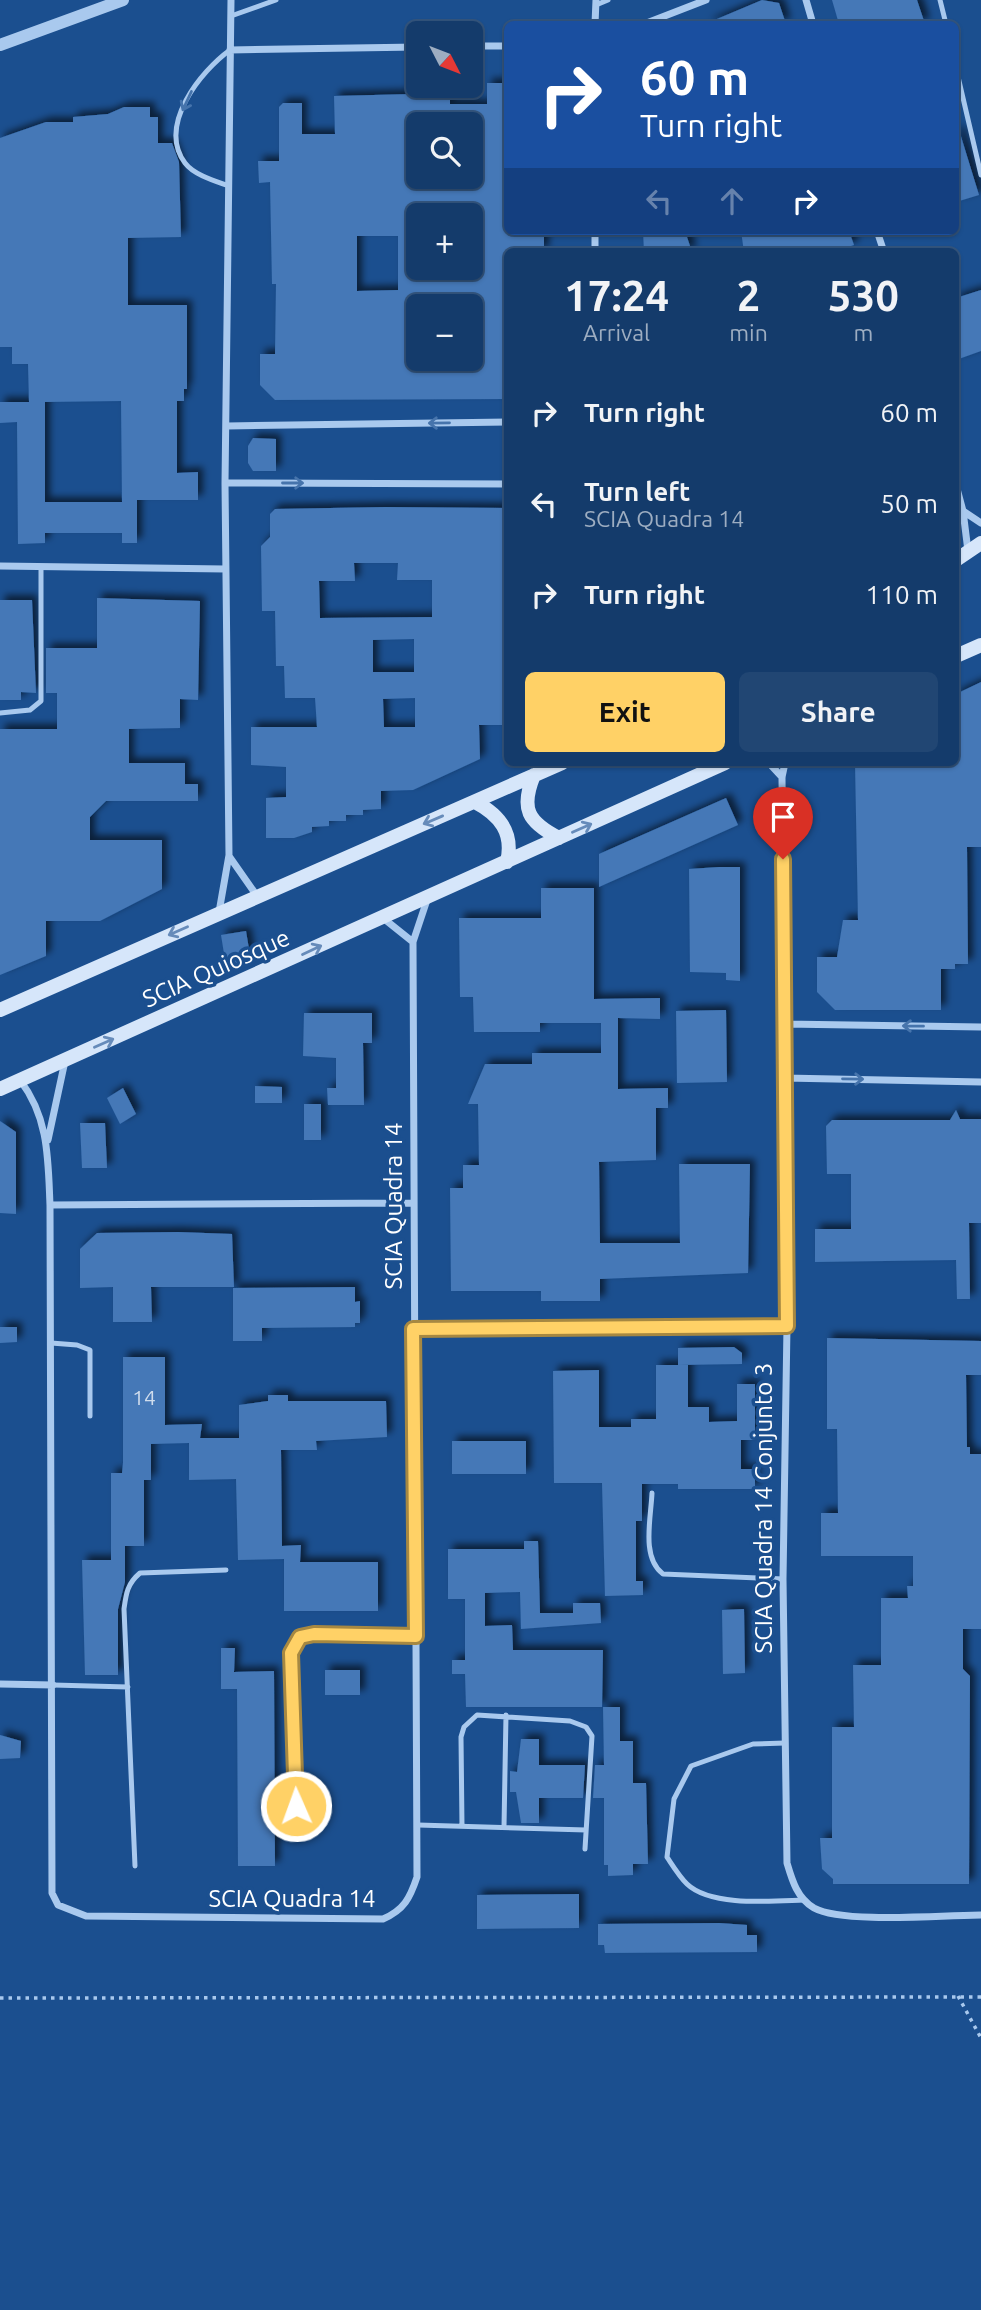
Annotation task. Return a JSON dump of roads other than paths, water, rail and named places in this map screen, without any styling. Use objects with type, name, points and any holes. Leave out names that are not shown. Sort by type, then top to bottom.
[{"type":"main road","points":[[962,556],[981,543]]},
{"type":"main road","points":[[959,655],[981,645]]},
{"type":"main road","points":[[0,1010],[555,766]]},
{"type":"main road","points":[[428,897],[718,766]]},
{"type":"main road","points":[[534,775],[526,805],[532,820],[559,838]]},
{"type":"main road","points":[[475,802],[489,809],[501,821],[510,836],[507,862]]},
{"type":"main road","name":"SCIA Quiosque","points":[[0,1089],[428,897]]},
{"type":"street","points":[[0,45],[124,0]]},
{"type":"street","points":[[219,913],[229,855],[225,483],[231,0]]},
{"type":"street","points":[[652,21],[706,0]]},
{"type":"street","points":[[806,0],[812,21]]},
{"type":"street","points":[[595,21],[596,3]]},
{"type":"street","points":[[483,46],[504,46]]},
{"type":"street","points":[[230,50],[406,47]]},
{"type":"street","points":[[227,426],[504,422]]},
{"type":"street","points":[[225,483],[504,484]]},
{"type":"street","points":[[959,495],[964,511],[962,556]]},
{"type":"street","points":[[964,511],[981,523]]},
{"type":"street","points":[[0,566],[225,569]]},
{"type":"street","points":[[772,766],[782,777]]},
{"type":"street","name":"SCIA Quadra 14 Conjunto 3","points":[[784,766],[782,777],[787,1326],[783,1579],[788,1863],[793,1884],[804,1900]]},
{"type":"street","points":[[229,855],[257,896]]},
{"type":"street","name":"SCIA Quadra 14","points":[[20,1080],[39,1110],[47,1144],[50,1205],[52,1893],[58,1905],[70,1912],[86,1916],[383,1919],[400,1912],[417,1877],[412,1203],[413,942],[428,897]]},
{"type":"street","points":[[383,918],[413,942]]},
{"type":"street","points":[[785,1024],[981,1027]]},
{"type":"street","name":"SCIA Quadra 14","points":[[47,1144],[65,1061]]},
{"type":"street","points":[[785,1078],[981,1082]]},
{"type":"street","points":[[50,1205],[412,1203]]},
{"type":"street","points":[[413,1329],[787,1326]]},
{"type":"street","points":[[0,1684],[53,1685]]},
{"type":"street","points":[[804,1900],[831,1915],[981,1915]]},
{"type":"lane","points":[[231,16],[276,0]]},
{"type":"lane","points":[[596,3],[608,0]]},
{"type":"lane","points":[[940,0],[945,21]]},
{"type":"lane","points":[[229,186],[197,172],[185,163],[177,142],[184,105],[200,76],[230,50]]},
{"type":"lane","points":[[959,81],[981,175]]},
{"type":"lane","points":[[0,713],[30,710],[41,701],[41,567]]},
{"type":"lane","points":[[51,1343],[77,1345],[90,1350],[90,1416]]},
{"type":"lane","points":[[652,1493],[650,1556],[655,1567],[663,1574],[783,1579]]},
{"type":"lane","points":[[135,1866],[124,1609],[130,1581],[139,1573],[226,1570]]},
{"type":"lane","points":[[296,1806],[291,1653],[294,1644],[300,1637],[314,1634],[416,1636]]},
{"type":"lane","points":[[53,1685],[128,1687]]},
{"type":"lane","points":[[462,1826],[460,1750],[464,1727],[477,1715],[570,1721],[586,1727],[592,1736],[585,1849]]},
{"type":"lane","points":[[504,1827],[506,1715]]},
{"type":"lane","points":[[786,1743],[753,1744],[691,1766],[674,1799],[667,1857],[688,1885],[710,1895],[754,1902],[804,1900]]},
{"type":"lane","points":[[418,1825],[586,1830]]}]
